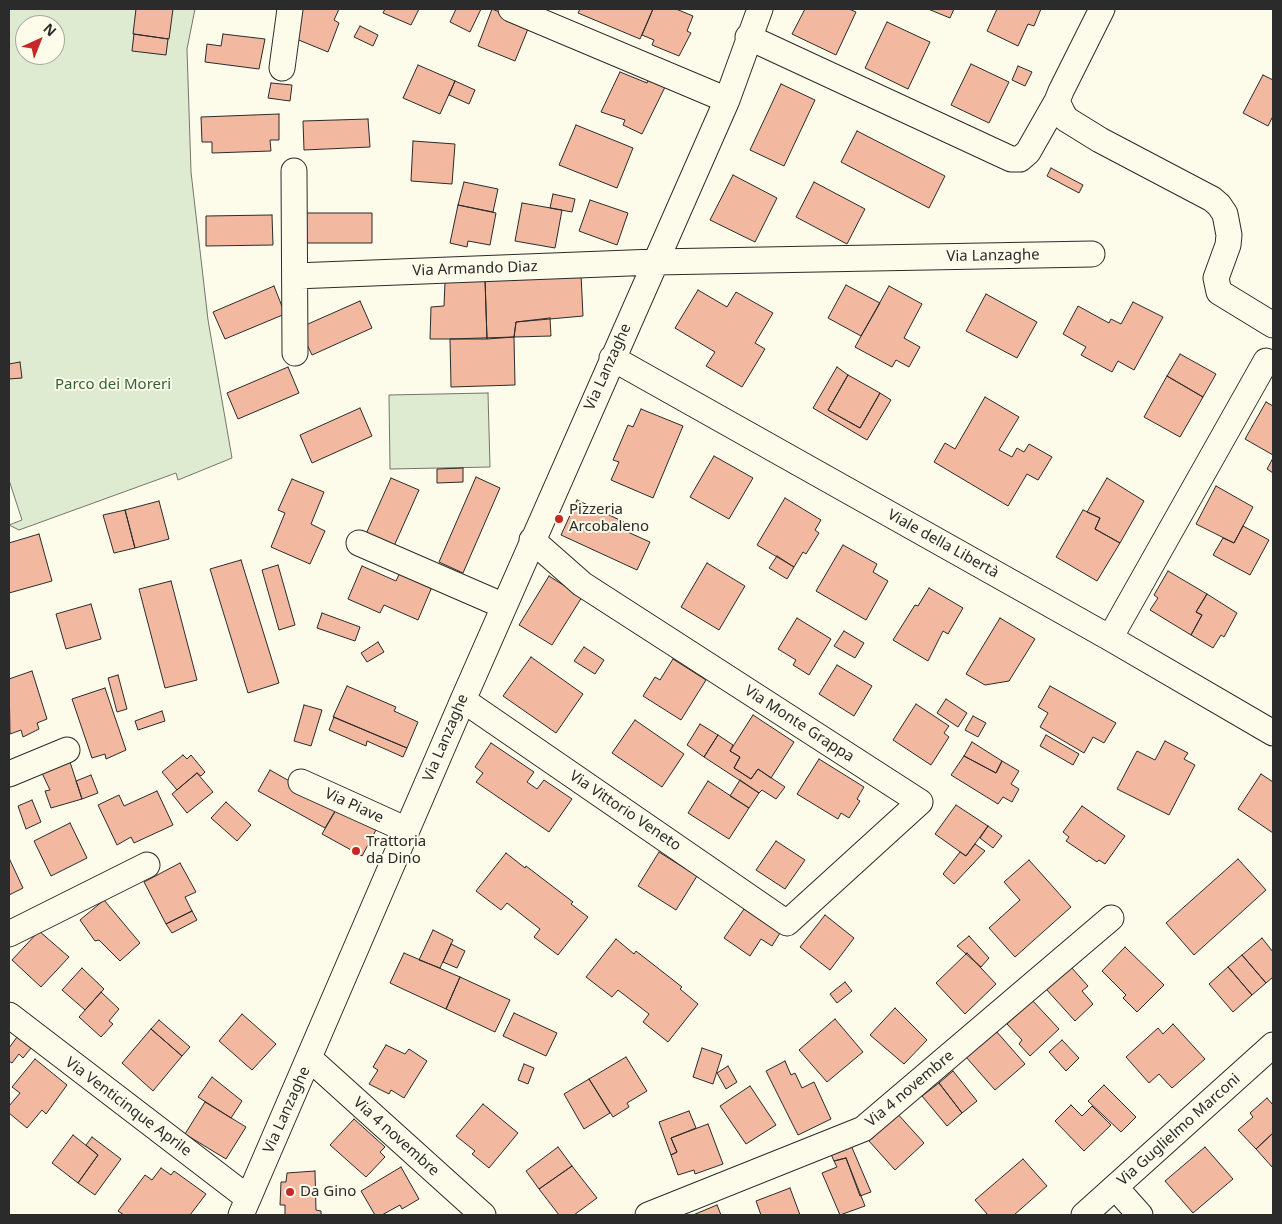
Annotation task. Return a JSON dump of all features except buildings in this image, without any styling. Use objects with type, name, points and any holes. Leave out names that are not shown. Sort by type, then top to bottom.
[{"type":"street","points":[[282,68],[290,9]]},
{"type":"street","points":[[511,9],[727,100]]},
{"type":"street","name":"Via Lanzaghe","points":[[244,1207],[532,540],[727,100],[748,37],[760,9]]},
{"type":"street","points":[[748,37],[1011,159],[1020,159],[1028,152],[1057,101],[1102,9]]},
{"type":"street","points":[[1057,101],[1066,119],[1212,199],[1219,205],[1224,214],[1229,235],[1228,245],[1216,278],[1218,292],[1273,325]]},
{"type":"street","points":[[294,171],[295,353]]},
{"type":"street","name":"Via Lanzaghe","points":[[655,262],[1092,254]]},
{"type":"street","name":"Via Armando Diaz","points":[[295,276],[655,262]]},
{"type":"street","name":"Viale della Libertà","points":[[612,358],[1110,638],[1273,733]]},
{"type":"street","points":[[1110,638],[1266,361]]},
{"type":"street","name":"Via Monte Grappa","points":[[532,540],[582,584],[920,802],[788,923]]},
{"type":"street","points":[[359,543],[504,606]]},
{"type":"street","name":"Via Vittorio Veneto","points":[[463,700],[788,923]]},
{"type":"street","points":[[9,774],[67,750]]},
{"type":"street","name":"Via Piave","points":[[301,782],[407,830]]},
{"type":"street","points":[[9,934],[147,865]]},
{"type":"street","name":"Via 4 novembre","points":[[648,1215],[863,1129],[1111,918]]},
{"type":"street","name":"Via Venticinque Aprile","points":[[9,1015],[244,1207]]},
{"type":"street","name":"Via Guglielmo Marconi","points":[[1084,1215],[1273,1044]]},
{"type":"street","name":"Via 4 novembre","points":[[309,1058],[483,1215]]},
{"type":"street","points":[[1116,1187],[1140,1215]]},
{"type":"green space","name":"Parco dei Moreri","points":[[9,9],[195,9],[187,49],[191,172],[208,320],[232,458],[178,480],[176,473],[19,530],[9,525],[22,520],[9,480]]},
{"type":"green space","points":[[488,393],[490,467],[390,469],[389,395]]},
{"type":"place","name":"Pizzeria Arcobaleno","points":[[559,519]]},
{"type":"place","name":"Trattoria da Dino","points":[[356,851]]},
{"type":"place","name":"Da Gino","points":[[290,1192]]}]
